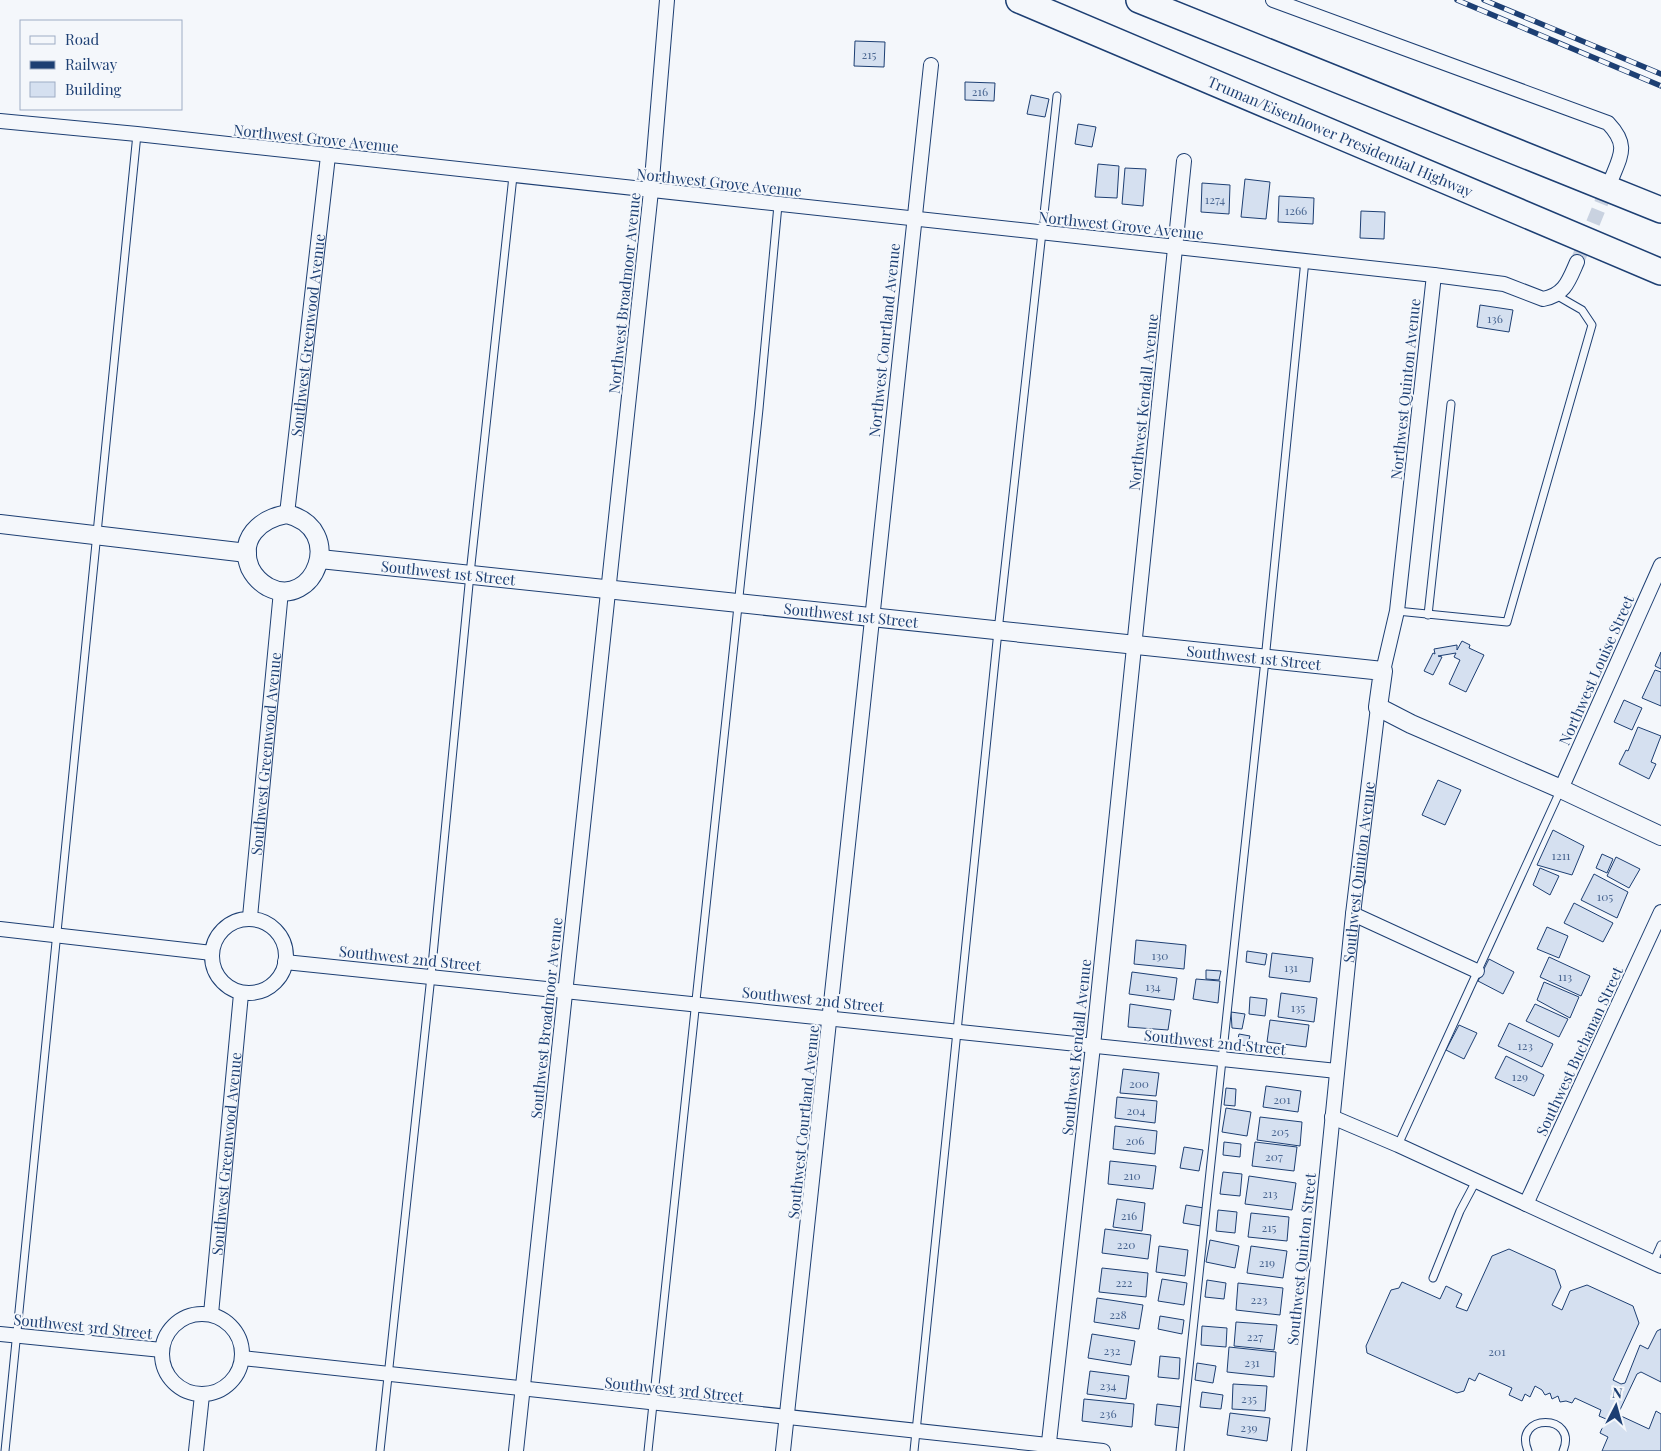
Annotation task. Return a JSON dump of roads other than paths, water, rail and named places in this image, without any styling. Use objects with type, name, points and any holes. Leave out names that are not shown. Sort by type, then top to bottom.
[{"type":"highway","name":"Truman/Eisenhower Presidential Highway","points":[[1019,0],[1661,272]]},
{"type":"highway","points":[[1139,0],[1661,210]]},
{"type":"street","name":"Northwest Broadmoor Avenue","points":[[608,589],[651,191],[667,0]]},
{"type":"street","points":[[1273,0],[1608,123],[1618,134],[1622,153],[1611,180]]},
{"type":"street","name":"Northwest Courtland Avenue","points":[[870,618],[931,65]]},
{"type":"street","name":"Northwest Grove Avenue","points":[[0,121],[137,134],[1434,275]]},
{"type":"street","name":"Southwest Greenwood Avenue","points":[[287,514],[328,156]]},
{"type":"street","name":"Northwest Kendall Avenue","points":[[1135,646],[1184,161]]},
{"type":"street","points":[[1434,275],[1504,284],[1536,298],[1544,299],[1556,295],[1568,285],[1577,262]]},
{"type":"street","name":"Northwest Quinton Avenue","points":[[1383,671],[1397,611],[1434,275]]},
{"type":"street","points":[[287,514],[304,521],[312,530],[318,540],[320,559],[315,572],[306,582],[294,589],[281,591],[262,583],[253,573],[247,553],[250,538],[256,528],[271,517],[287,514]]},
{"type":"street","points":[[0,524],[247,553]]},
{"type":"street","name":"Southwest 1st Street","points":[[320,559],[1383,671]]},
{"type":"street","name":"Northwest Louise Street","points":[[1561,789],[1661,566]]},
{"type":"street","name":"Southwest Broadmoor Avenue","points":[[516,1451],[608,589]]},
{"type":"street","name":"Southwest Greenwood Avenue","points":[[250,917],[281,591]]},
{"type":"street","name":"Southwest Courtland Avenue","points":[[783,1451],[831,1018],[870,618]]},
{"type":"street","name":"Southwest Kendall Avenue","points":[[1049,1448],[1135,646]]},
{"type":"street","name":"Southwest Quinton Avenue","points":[[1337,1071],[1353,914],[1383,671]]},
{"type":"street","points":[[1378,707],[1411,724],[1561,789],[1661,836]]},
{"type":"street","name":"Southwest Buchanan Street","points":[[1526,1204],[1661,912]]},
{"type":"street","points":[[1353,914],[1477,971]]},
{"type":"street","points":[[250,917],[265,922],[277,932],[284,946],[285,962],[280,976],[270,987],[256,993],[241,994],[229,988],[219,979],[213,966],[212,953],[220,933],[236,920],[250,917]]},
{"type":"street","points":[[0,929],[212,953]]},
{"type":"street","name":"Southwest 2nd Street","points":[[285,962],[1337,1071]]},
{"type":"street","name":"Southwest Greenwood Avenue","points":[[211,1314],[241,994]]},
{"type":"street","name":"Southwest Quinton Street","points":[[1299,1451],[1337,1071]]},
{"type":"street","points":[[1332,1118],[1398,1145],[1657,1264]]},
{"type":"street","points":[[211,1314],[230,1324],[238,1336],[242,1358],[234,1378],[223,1388],[202,1395],[187,1391],[176,1385],[168,1375],[163,1362],[162,1350],[167,1334],[175,1324],[191,1315],[211,1314]]},
{"type":"street","name":"Southwest 3rd Street","points":[[0,1334],[162,1350]]},
{"type":"street","name":"Southwest 3rd Street","points":[[242,1358],[917,1431],[1049,1448],[1103,1451]]},
{"type":"street","points":[[196,1451],[202,1395]]},
{"type":"lane","points":[[914,1451],[998,631],[1057,96]]},
{"type":"lane","points":[[5,1451],[137,134]]},
{"type":"lane","points":[[380,1451],[432,976],[470,574],[513,176]]},
{"type":"lane","points":[[648,1451],[694,1003],[759,409],[778,205]]},
{"type":"lane","points":[[1180,1451],[1265,660],[1305,260]]},
{"type":"lane","points":[[1397,611],[1507,622],[1592,325],[1582,310],[1556,295]]},
{"type":"lane","points":[[1428,614],[1451,404]]},
{"type":"lane","points":[[1398,1145],[1561,789]]},
{"type":"lane","points":[[1433,1278],[1460,1211],[1476,1181]]},
{"type":"lane","points":[[1657,1264],[1661,1245]]},
{"type":"lane","points":[[1528,1451],[1526,1440],[1530,1428],[1542,1422],[1548,1422],[1560,1428],[1563,1433],[1565,1440],[1562,1451]]},
{"type":"tunnel","points":[[1577,262],[1609,184]]},
{"type":"railway","points":[[1457,0],[1661,86]]},
{"type":"railway","points":[[1484,0],[1661,74]]}]
